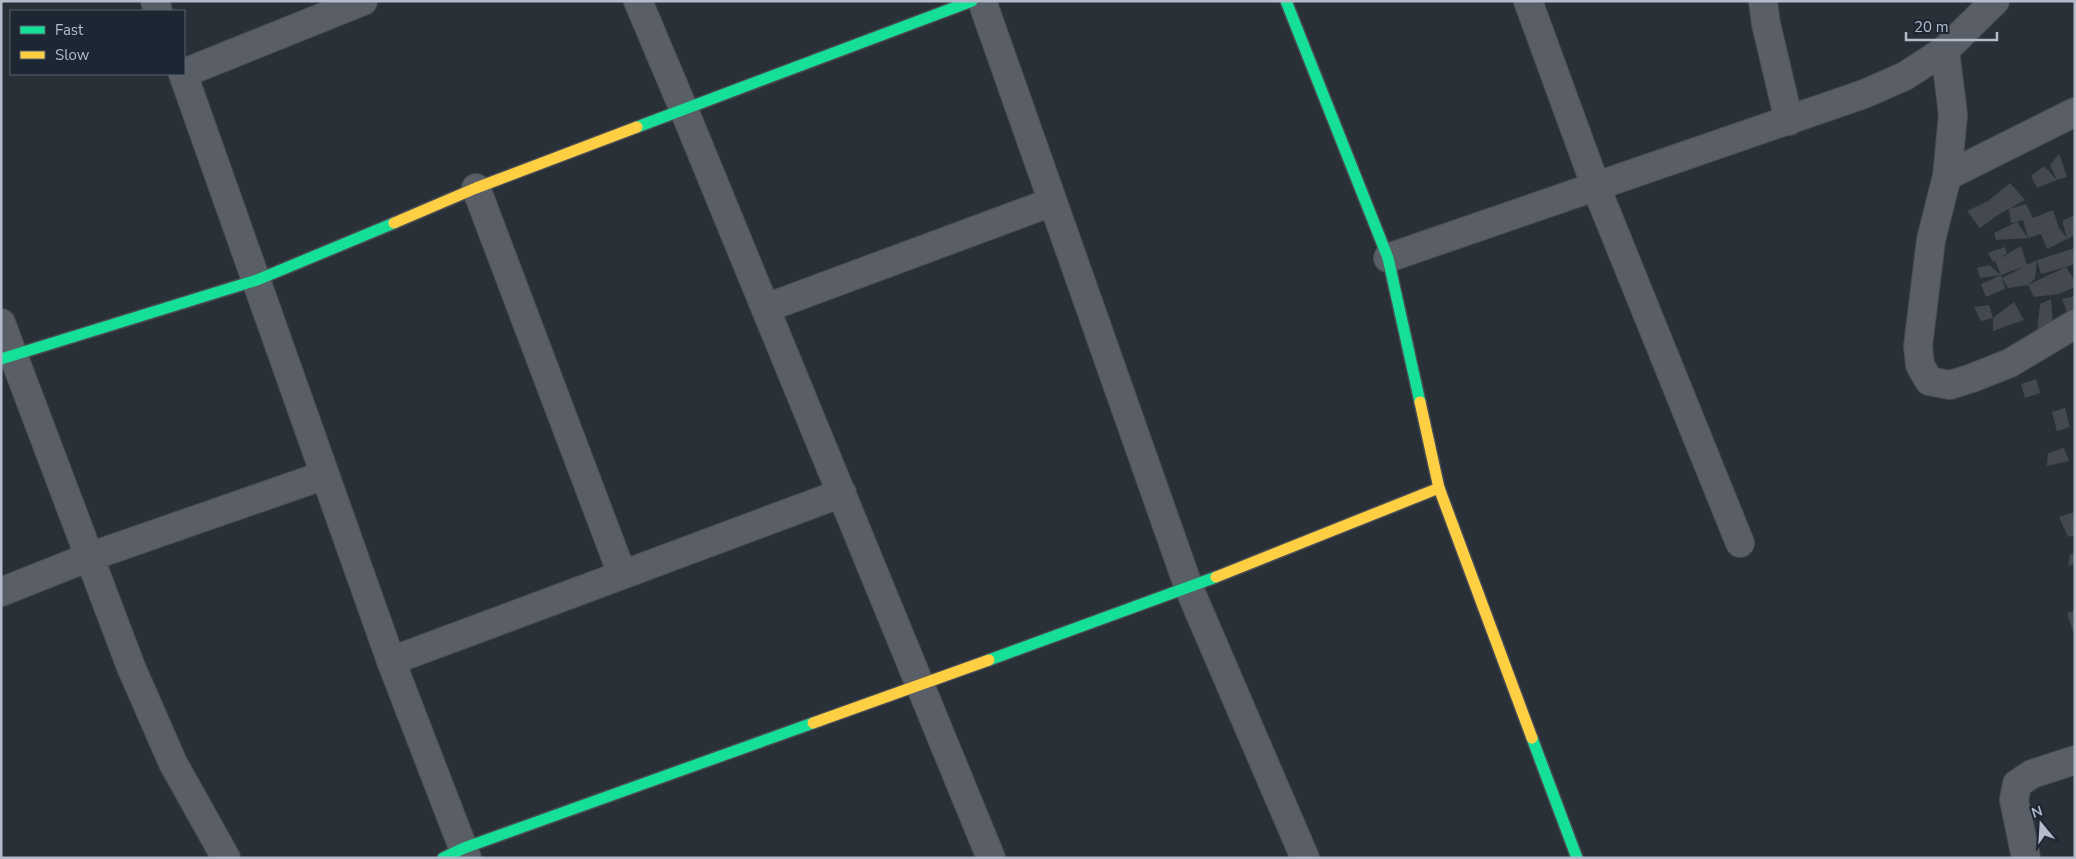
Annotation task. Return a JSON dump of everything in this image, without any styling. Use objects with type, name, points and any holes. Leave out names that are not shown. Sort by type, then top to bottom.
[{"type":"street","points":[[185,73],[363,1]]},
{"type":"street","points":[[638,1],[992,858]]},
{"type":"street","points":[[7,357],[257,280],[476,188],[972,1]]},
{"type":"street","points":[[982,1],[1189,588],[1305,858]]},
{"type":"street","points":[[1286,1],[1388,258],[1439,488],[1577,858]]},
{"type":"street","points":[[1528,1],[1596,187],[1740,542]]},
{"type":"street","points":[[1763,1],[1766,24],[1789,121]]},
{"type":"street","points":[[1388,258],[1864,94],[1905,76],[1945,50],[1988,4]]},
{"type":"street","points":[[1945,50],[1953,115],[1947,176],[1931,240],[1918,346],[1920,365],[1930,381],[1950,385],[2010,363],[2075,324]]},
{"type":"street","points":[[183,75],[326,475],[458,854],[1189,588],[1439,488]]},
{"type":"street","points":[[1947,176],[2075,112]]},
{"type":"street","points":[[476,188],[622,574]]},
{"type":"street","points":[[766,308],[1052,202]]},
{"type":"street","points":[[1,323],[7,357],[89,557],[131,667],[173,763],[226,858]]},
{"type":"street","points":[[1,592],[89,557],[326,475]]},
{"type":"street","points":[[391,661],[842,493]]},
{"type":"street","points":[[2026,858],[2014,800],[2017,784],[2032,774],[2075,760]]},
{"type":"building","points":[[2059,154],[2067,177],[2057,180],[2050,165]]},
{"type":"building","points":[[2044,166],[2057,180],[2037,188],[2031,176]]},
{"type":"building","points":[[2010,183],[2025,200],[1998,215],[1980,228],[1967,211],[1988,201]]},
{"type":"building","points":[[2026,204],[2033,218],[2053,210],[2059,228],[2067,238],[2062,221],[2075,215],[2075,235],[2047,249],[2041,234],[2028,238],[2023,220],[2011,223],[2009,209]]},
{"type":"building","points":[[2017,222],[2028,238],[1996,240],[1994,233]]},
{"type":"building","points":[[2021,246],[2027,265],[2037,260],[2035,279],[2028,285],[2008,288],[2002,278],[2025,266],[2001,275],[1995,261],[1993,262],[1988,253],[2005,247],[2007,253],[1999,259]]},
{"type":"building","points":[[2075,248],[2075,264],[2041,274],[2037,260]]},
{"type":"building","points":[[1989,265],[2001,275],[1980,278],[1977,268]]},
{"type":"building","points":[[2066,267],[2075,281],[2075,287],[2059,294],[2034,297],[2028,285]]},
{"type":"building","points":[[2001,275],[2005,289],[1986,297],[1981,284]]},
{"type":"building","points":[[2075,296],[2075,321],[2067,312],[2062,299]]},
{"type":"building","points":[[2051,299],[2053,324],[2037,332],[2040,304]]},
{"type":"building","points":[[2014,302],[2024,320],[1993,331],[1993,318]]},
{"type":"building","points":[[1989,305],[1993,318],[1981,321],[1974,307]]},
{"type":"building","points":[[2036,379],[2040,393],[2025,398],[2021,384]]},
{"type":"building","points":[[2065,408],[2070,427],[2057,431],[2052,412]]},
{"type":"building","points":[[2064,448],[2069,461],[2047,466],[2048,453]]},
{"type":"building","points":[[2075,512],[2075,535],[2068,537],[2059,517]]},
{"type":"building","points":[[2075,552],[2075,564],[2068,566],[2070,555]]},
{"type":"building","points":[[2075,610],[2075,635],[2074,635],[2067,613]]},
{"type":"traffic: fast","points":[[637,127],[972,1]]},
{"type":"traffic: fast","points":[[1286,1],[1388,258],[1420,402]]},
{"type":"traffic: fast","points":[[1,359],[257,280],[394,223]]},
{"type":"traffic: fast","points":[[989,660],[1216,577]]},
{"type":"traffic: fast","points":[[443,858],[464,848],[813,723]]},
{"type":"traffic: fast","points":[[1532,738],[1577,858]]},
{"type":"traffic: slow","points":[[394,223],[476,188],[637,127]]},
{"type":"traffic: slow","points":[[1420,402],[1439,488],[1532,738]]},
{"type":"traffic: slow","points":[[1216,577],[1439,488]]},
{"type":"traffic: slow","points":[[813,723],[989,660]]}]
